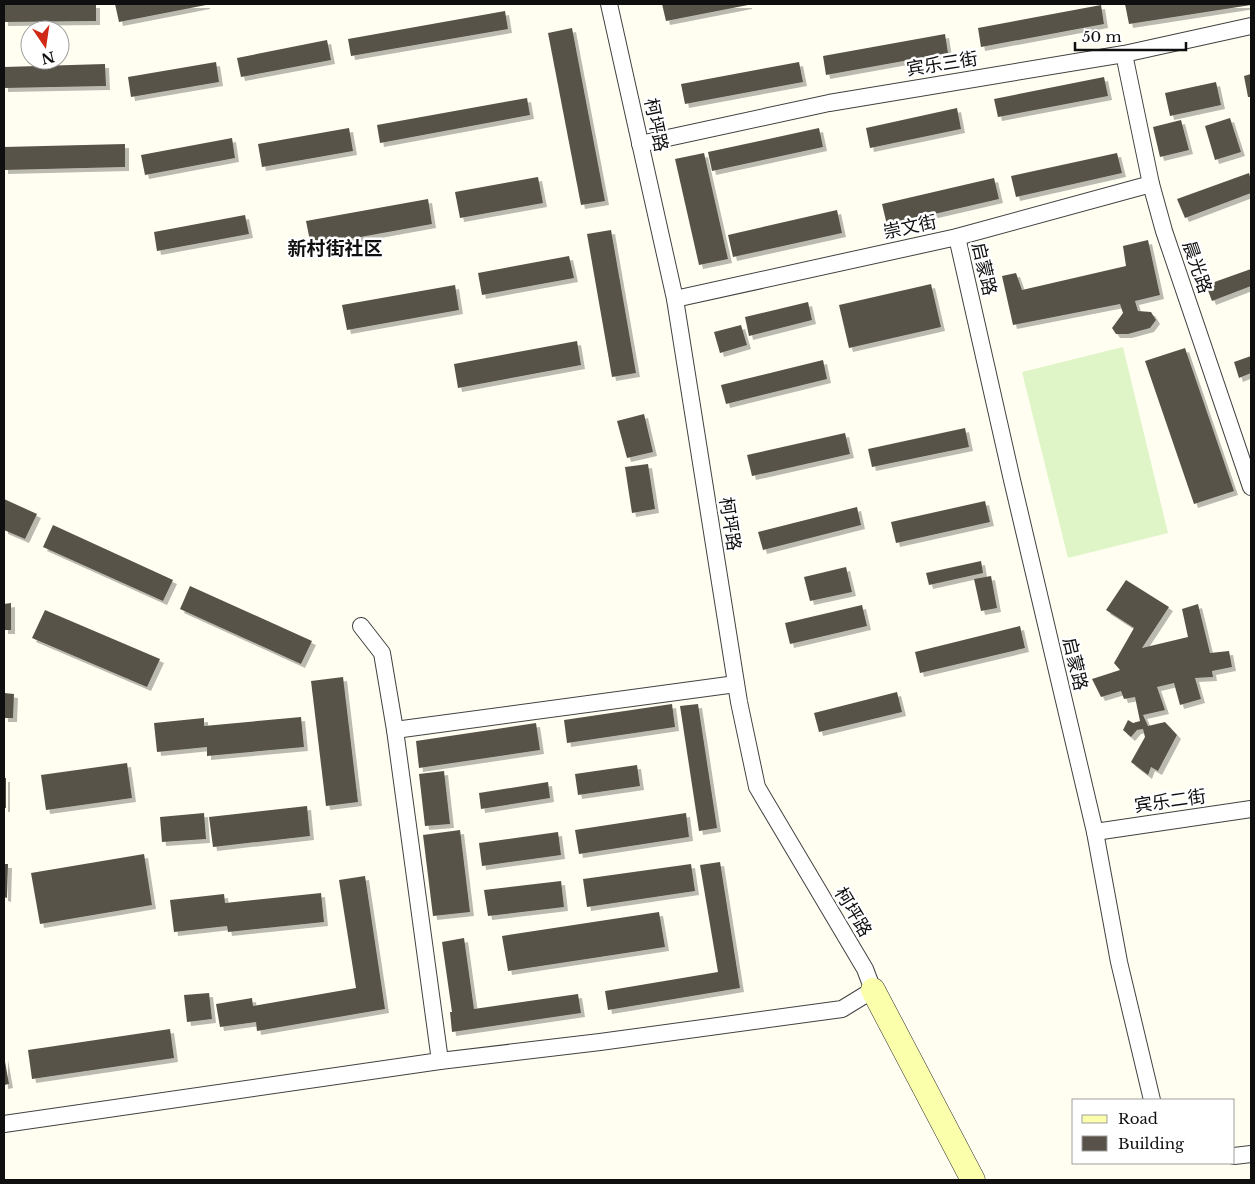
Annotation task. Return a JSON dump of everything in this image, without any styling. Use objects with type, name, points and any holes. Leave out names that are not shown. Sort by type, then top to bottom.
[{"type":"street","name":"柯坪路","points":[[609,4],[675,299],[736,684],[758,787],[865,970],[873,990]]},
{"type":"street","name":"宾乐三街","points":[[640,144],[829,104],[1124,54],[1251,26]]},
{"type":"street","name":"晨光路","points":[[1124,54],[1150,184],[1164,231],[1251,487]]},
{"type":"street","name":"崇文街","points":[[675,299],[957,237],[1150,184]]},
{"type":"street","name":"启蒙路","points":[[957,237],[1095,832],[1119,962],[1152,1099]]},
{"type":"street","points":[[361,626],[382,652],[395,730],[440,1061]]},
{"type":"street","points":[[395,730],[736,684]]},
{"type":"street","name":"宾乐二街","points":[[1095,832],[1251,809]]},
{"type":"street","points":[[4,1124],[440,1061],[842,1009],[873,990],[973,1180]]},
{"type":"street","points":[[1235,1156],[1251,1154]]},
{"type":"green space","points":[[1123,347],[1168,533],[1068,558],[1022,372]]},
{"type":"building","points":[[4,4],[96,4],[96,21],[20,20],[20,22],[4,22]]},
{"type":"building","points":[[115,4],[206,4],[206,5],[119,22]]},
{"type":"building","points":[[662,4],[748,4],[748,5],[666,21]]},
{"type":"building","points":[[1125,4],[1251,4],[1251,5],[1129,24]]},
{"type":"building","points":[[1101,5],[1104,24],[981,47],[978,28]]},
{"type":"building","points":[[505,11],[508,29],[351,56],[348,39]]},
{"type":"building","points":[[572,28],[605,201],[581,205],[548,33]]},
{"type":"building","points":[[945,34],[948,53],[826,75],[823,56]]},
{"type":"building","points":[[327,40],[331,60],[241,77],[237,58]]},
{"type":"building","points":[[216,62],[219,82],[131,97],[128,77]]},
{"type":"building","points":[[799,62],[803,82],[685,104],[681,84]]},
{"type":"building","points":[[105,64],[106,86],[4,88],[4,67],[20,67],[20,70],[70,70],[70,65]]},
{"type":"building","points":[[1251,74],[1251,97],[1248,97],[1244,76]]},
{"type":"building","points":[[1104,77],[1108,96],[998,117],[994,99]]},
{"type":"building","points":[[1216,82],[1221,105],[1170,116],[1165,93]]},
{"type":"building","points":[[527,98],[530,115],[380,143],[377,125]]},
{"type":"building","points":[[957,108],[961,129],[870,148],[866,128]]},
{"type":"building","points":[[1230,118],[1241,152],[1215,160],[1205,126]]},
{"type":"building","points":[[1181,120],[1189,150],[1160,157],[1153,127]]},
{"type":"building","points":[[349,128],[353,151],[262,167],[258,144]]},
{"type":"building","points":[[819,128],[823,147],[712,171],[708,152]]},
{"type":"building","points":[[232,138],[235,158],[145,175],[141,155]]},
{"type":"building","points":[[125,144],[125,167],[4,170],[4,147]]},
{"type":"building","points":[[704,153],[728,259],[699,265],[675,159]]},
{"type":"building","points":[[1117,153],[1122,173],[1016,197],[1011,176]]},
{"type":"building","points":[[1249,173],[1251,193],[1185,218],[1177,199]]},
{"type":"building","points":[[538,177],[543,203],[460,218],[455,192]]},
{"type":"building","points":[[994,178],[999,199],[887,225],[882,204]]},
{"type":"building","points":[[428,199],[432,224],[311,246],[306,221]]},
{"type":"building","points":[[837,210],[842,233],[733,257],[728,235]]},
{"type":"building","points":[[245,215],[249,234],[157,251],[154,232]]},
{"type":"building","points":[[611,230],[636,373],[612,377],[587,234]]},
{"type":"building","points":[[1148,240],[1160,295],[1135,301],[1138,311],[1151,312],[1156,320],[1150,328],[1128,334],[1116,334],[1112,328],[1123,313],[1120,304],[1013,325],[1002,276],[1016,273],[1022,290],[1126,266],[1123,246]]},
{"type":"building","points":[[569,256],[574,278],[482,295],[478,273]]},
{"type":"building","points":[[1251,269],[1251,286],[1212,301],[1206,285]]},
{"type":"building","points":[[931,284],[941,327],[849,348],[839,305]]},
{"type":"building","points":[[455,285],[459,310],[347,330],[342,305]]},
{"type":"building","points":[[808,302],[812,320],[749,336],[745,317]]},
{"type":"building","points":[[741,325],[747,345],[720,353],[714,332]]},
{"type":"building","points":[[577,341],[581,365],[458,388],[454,364]]},
{"type":"building","points":[[1185,348],[1234,491],[1194,504],[1145,361]]},
{"type":"building","points":[[1251,356],[1251,373],[1239,378],[1234,362]]},
{"type":"building","points":[[823,360],[827,379],[726,404],[721,385]]},
{"type":"building","points":[[644,414],[653,452],[627,458],[617,421]]},
{"type":"building","points":[[965,428],[969,447],[872,467],[868,449]]},
{"type":"building","points":[[845,433],[850,454],[752,476],[747,455]]},
{"type":"building","points":[[648,464],[655,509],[632,513],[625,467]]},
{"type":"building","points":[[4,499],[37,514],[25,539],[4,530]]},
{"type":"building","points":[[985,501],[990,522],[896,543],[891,522]]},
{"type":"building","points":[[857,507],[861,525],[763,550],[758,532]]},
{"type":"building","points":[[53,525],[173,580],[163,601],[43,547]]},
{"type":"building","points":[[981,561],[983,573],[929,585],[926,573]]},
{"type":"building","points":[[846,567],[852,592],[810,601],[804,577]]},
{"type":"building","points":[[991,576],[997,608],[981,611],[974,579]]},
{"type":"building","points":[[1126,580],[1169,607],[1142,648],[1188,637],[1182,609],[1198,604],[1210,653],[1229,651],[1232,667],[1212,671],[1213,677],[1195,678],[1201,699],[1180,705],[1174,683],[1157,687],[1165,710],[1143,715],[1148,726],[1165,722],[1177,735],[1158,771],[1151,767],[1148,775],[1131,762],[1145,737],[1143,729],[1137,730],[1131,737],[1123,730],[1128,720],[1133,723],[1140,721],[1135,697],[1124,699],[1121,691],[1101,697],[1092,679],[1120,670],[1114,663],[1134,628],[1106,610]]},
{"type":"building","points":[[190,586],[312,641],[301,664],[180,609]]},
{"type":"building","points":[[11,603],[11,630],[4,630],[4,604]]},
{"type":"building","points":[[862,605],[867,626],[790,644],[785,623]]},
{"type":"building","points":[[45,610],[160,659],[147,687],[32,638]]},
{"type":"building","points":[[1020,626],[1025,648],[920,673],[915,652]]},
{"type":"building","points":[[343,677],[358,802],[326,806],[311,681]]},
{"type":"building","points":[[897,692],[902,712],[819,732],[814,713]]},
{"type":"building","points":[[4,693],[14,694],[13,718],[4,718]]},
{"type":"building","points":[[672,704],[675,727],[567,743],[564,720]]},
{"type":"building","points":[[698,704],[717,828],[699,831],[680,706]]},
{"type":"building","points":[[301,717],[304,747],[207,756],[207,747],[157,752],[154,723],[204,718],[204,726]]},
{"type":"building","points":[[536,723],[540,750],[419,768],[416,741]]},
{"type":"building","points":[[127,763],[132,798],[46,810],[41,775]]},
{"type":"building","points":[[637,765],[640,786],[578,795],[575,774]]},
{"type":"building","points":[[444,771],[450,824],[425,826],[419,774]]},
{"type":"building","points":[[4,778],[6,778],[6,808],[4,808]]},
{"type":"building","points":[[548,782],[550,798],[481,809],[479,793]]},
{"type":"building","points":[[307,806],[310,836],[213,847],[209,817]]},
{"type":"building","points":[[204,813],[206,839],[162,842],[160,817]]},
{"type":"building","points":[[686,813],[689,837],[579,854],[575,830]]},
{"type":"building","points":[[460,830],[470,912],[433,916],[423,835]]},
{"type":"building","points":[[558,832],[561,855],[482,866],[479,843]]},
{"type":"building","points":[[144,854],[152,905],[40,924],[31,873]]},
{"type":"building","points":[[720,862],[740,988],[608,1010],[605,991],[718,972],[700,865]]},
{"type":"building","points":[[4,864],[8,864],[7,898],[4,897]]},
{"type":"building","points":[[691,864],[695,891],[587,907],[583,879]]},
{"type":"building","points":[[365,876],[385,1009],[257,1031],[256,1022],[220,1027],[216,1004],[252,998],[253,1006],[356,988],[339,880]]},
{"type":"building","points":[[561,881],[564,907],[488,916],[484,890]]},
{"type":"building","points":[[321,893],[324,922],[228,932],[227,926],[174,932],[170,900],[224,894],[225,903]]},
{"type":"building","points":[[659,912],[665,947],[508,971],[502,936]]},
{"type":"building","points":[[464,938],[474,1009],[578,994],[581,1013],[452,1032],[450,1012],[452,1012],[442,942]]},
{"type":"building","points":[[209,993],[212,1019],[187,1022],[184,995]]},
{"type":"building","points":[[170,1029],[174,1058],[32,1079],[28,1050]]},
{"type":"building","points":[[4,1056],[9,1084],[4,1085]]},
{"type":"district","name":"新村街社区","points":[[335,248]]}]
